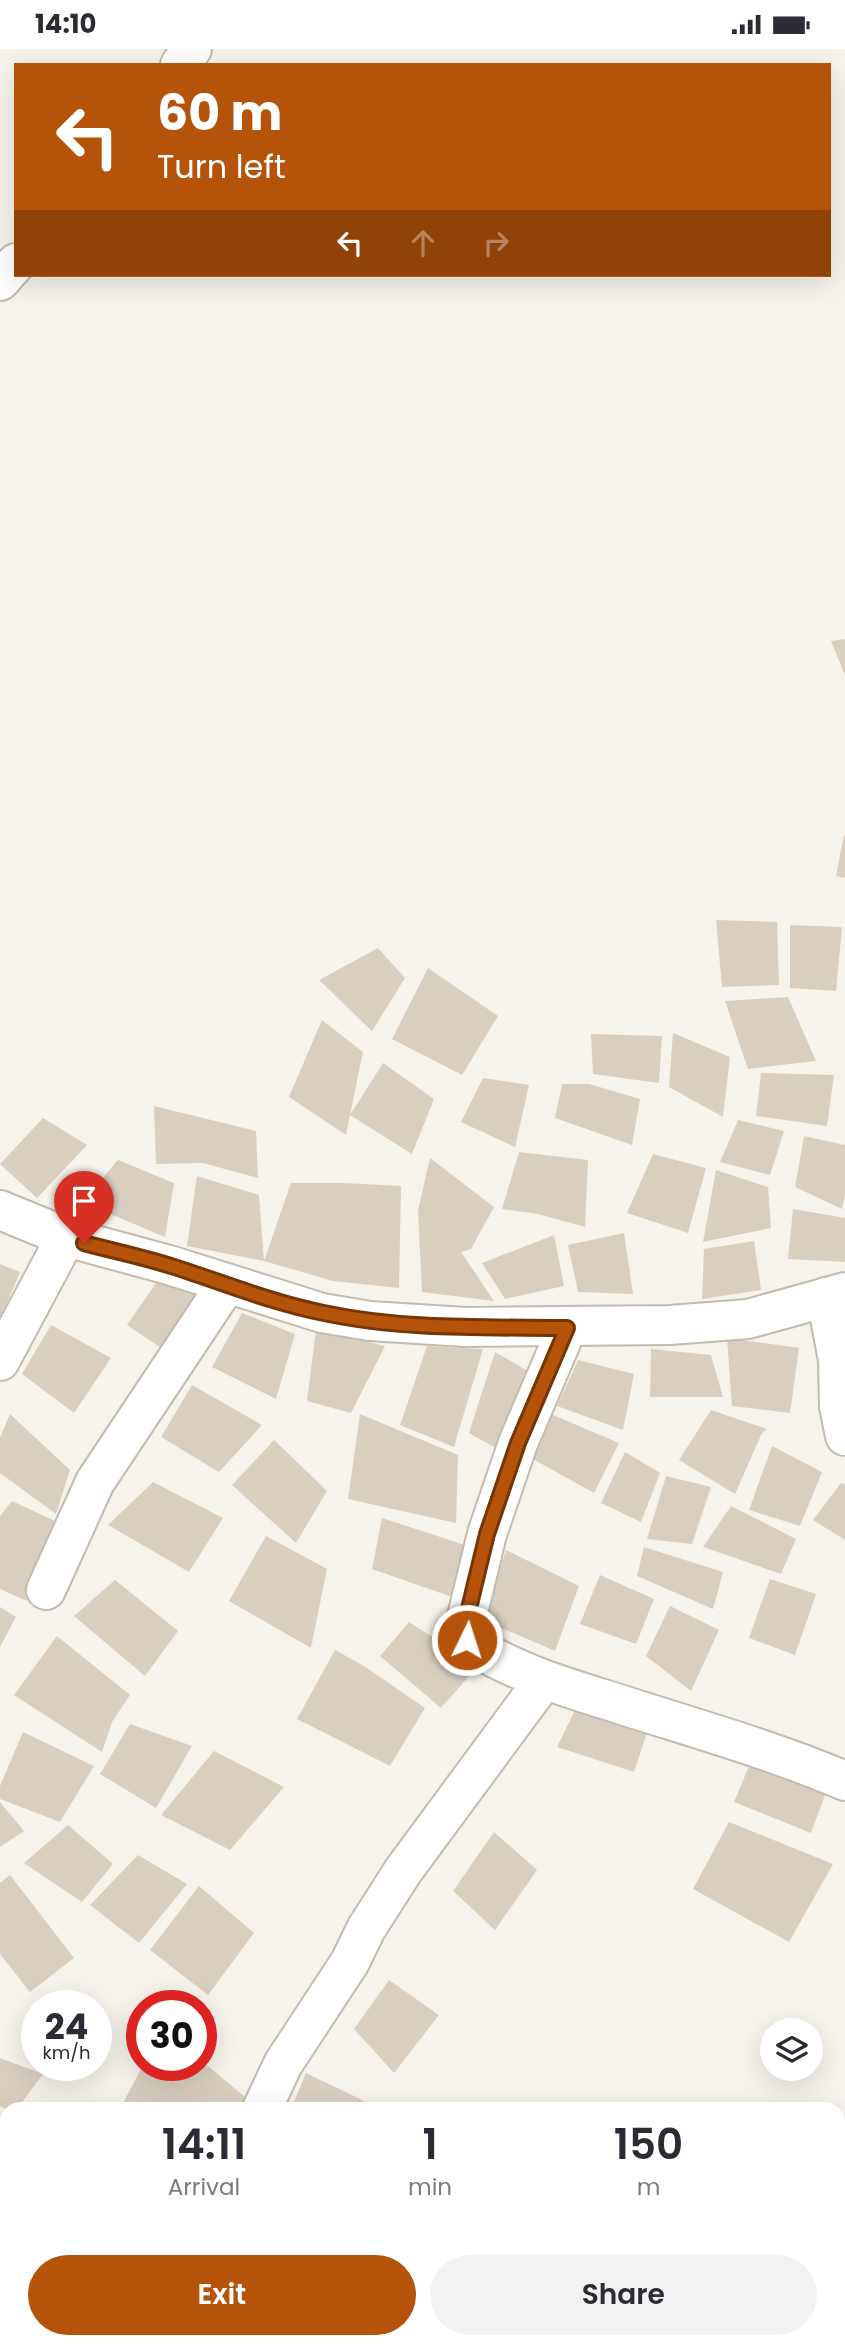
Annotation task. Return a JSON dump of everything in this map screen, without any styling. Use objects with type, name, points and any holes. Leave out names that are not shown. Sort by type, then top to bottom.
[{"type":"street","points":[[0,281],[14,265]]},
{"type":"street","points":[[0,1210],[66,1237],[169,1265],[322,1313],[370,1321],[465,1327],[670,1325],[748,1319],[836,1295],[839,1406],[845,1436]]},
{"type":"street","points":[[0,1361],[66,1237]]},
{"type":"street","points":[[46,1590],[95,1482],[226,1285]]},
{"type":"street","points":[[567,1328],[518,1443],[487,1534],[464,1629],[467,1640],[478,1649],[544,1680],[807,1765],[845,1781]]},
{"type":"street","points":[[265,2102],[283,2064],[350,1962],[366,1929],[403,1871],[544,1680]]},
{"type":"building","points":[[845,639],[845,675],[831,641]]},
{"type":"building","points":[[845,835],[845,878],[836,876]]},
{"type":"building","points":[[716,920],[777,922],[779,985],[722,987]]},
{"type":"building","points":[[790,925],[842,927],[836,991],[790,988]]},
{"type":"building","points":[[378,948],[405,978],[372,1031],[319,980]]},
{"type":"building","points":[[428,968],[498,1016],[462,1075],[392,1039]]},
{"type":"building","points":[[788,997],[816,1061],[748,1069],[725,1001]]},
{"type":"building","points":[[322,1020],[363,1052],[346,1135],[289,1097]]},
{"type":"building","points":[[673,1033],[730,1057],[723,1117],[669,1087]]},
{"type":"building","points":[[591,1034],[662,1036],[659,1083],[593,1074]]},
{"type":"building","points":[[383,1063],[434,1099],[412,1154],[350,1115]]},
{"type":"building","points":[[761,1073],[834,1075],[827,1126],[756,1116]]},
{"type":"building","points":[[483,1078],[529,1085],[515,1147],[461,1122]]},
{"type":"building","points":[[562,1084],[589,1084],[640,1099],[632,1145],[555,1118]]},
{"type":"building","points":[[154,1106],[256,1131],[258,1178],[203,1163],[156,1164]]},
{"type":"building","points":[[43,1118],[87,1145],[37,1198],[0,1164]]},
{"type":"building","points":[[738,1120],[784,1131],[770,1175],[720,1162]]},
{"type":"building","points":[[804,1136],[845,1145],[845,1194],[842,1209],[795,1187]]},
{"type":"building","points":[[519,1152],[588,1160],[585,1227],[538,1214],[502,1209]]},
{"type":"building","points":[[653,1154],[706,1168],[688,1233],[627,1213]]},
{"type":"building","points":[[430,1158],[494,1207],[471,1249],[461,1252],[494,1301],[422,1292],[418,1211]]},
{"type":"building","points":[[118,1160],[174,1183],[165,1237],[82,1202]]},
{"type":"building","points":[[716,1170],[768,1187],[771,1228],[703,1242]]},
{"type":"building","points":[[197,1176],[259,1195],[264,1261],[187,1246]]},
{"type":"building","points":[[291,1183],[401,1186],[399,1288],[333,1281],[264,1261]]},
{"type":"building","points":[[793,1209],[845,1218],[845,1262],[788,1259]]},
{"type":"building","points":[[624,1233],[633,1294],[578,1292],[568,1245]]},
{"type":"building","points":[[554,1235],[564,1286],[505,1299],[482,1263]]},
{"type":"building","points":[[754,1241],[761,1290],[702,1299],[704,1249]]},
{"type":"building","points":[[0,1264],[20,1272],[0,1320]]},
{"type":"building","points":[[163,1273],[206,1300],[170,1354],[127,1325]]},
{"type":"building","points":[[242,1313],[295,1334],[276,1399],[212,1367]]},
{"type":"building","points":[[51,1325],[111,1358],[74,1413],[22,1374]]},
{"type":"building","points":[[316,1330],[385,1346],[351,1413],[307,1401]]},
{"type":"building","points":[[727,1338],[799,1348],[790,1413],[732,1406]]},
{"type":"building","points":[[427,1346],[483,1349],[454,1447],[400,1425]]},
{"type":"building","points":[[651,1349],[711,1355],[723,1397],[650,1397]]},
{"type":"building","points":[[495,1352],[531,1373],[501,1451],[469,1433]]},
{"type":"building","points":[[578,1360],[634,1374],[623,1430],[557,1406]]},
{"type":"building","points":[[192,1385],[262,1425],[219,1472],[161,1437]]},
{"type":"building","points":[[711,1410],[767,1429],[762,1433],[735,1494],[679,1460]]},
{"type":"building","points":[[546,1412],[619,1443],[594,1493],[524,1454]]},
{"type":"building","points":[[10,1414],[70,1470],[56,1514],[0,1473],[0,1438]]},
{"type":"building","points":[[360,1414],[458,1455],[456,1523],[348,1499]]},
{"type":"building","points":[[274,1440],[327,1491],[296,1543],[232,1485]]},
{"type":"building","points":[[772,1446],[822,1472],[800,1526],[749,1510]]},
{"type":"building","points":[[625,1452],[660,1473],[641,1522],[601,1503]]},
{"type":"building","points":[[666,1476],[711,1487],[692,1544],[647,1539]]},
{"type":"building","points":[[153,1482],[223,1518],[189,1572],[108,1525]]},
{"type":"building","points":[[841,1483],[845,1485],[845,1540],[813,1520]]},
{"type":"building","points":[[12,1501],[55,1521],[27,1601],[0,1589],[0,1516]]},
{"type":"building","points":[[731,1506],[796,1539],[781,1574],[703,1547]]},
{"type":"building","points":[[382,1518],[471,1547],[455,1598],[372,1569]]},
{"type":"building","points":[[266,1536],[327,1569],[311,1648],[229,1601]]},
{"type":"building","points":[[644,1547],[723,1572],[713,1609],[637,1576]]},
{"type":"building","points":[[506,1550],[579,1586],[555,1651],[483,1620]]},
{"type":"building","points":[[600,1575],[654,1599],[636,1644],[580,1624]]},
{"type":"building","points":[[770,1579],[816,1594],[795,1655],[749,1638]]},
{"type":"building","points":[[115,1580],[178,1631],[145,1676],[74,1616]]},
{"type":"building","points":[[670,1606],[719,1630],[691,1691],[646,1656]]},
{"type":"building","points":[[0,1607],[16,1617],[0,1647]]},
{"type":"building","points":[[409,1622],[478,1666],[441,1708],[380,1656]]},
{"type":"building","points":[[57,1636],[130,1695],[112,1722],[102,1752],[14,1695]]},
{"type":"building","points":[[335,1650],[364,1666],[425,1708],[390,1766],[297,1719]]},
{"type":"building","points":[[580,1700],[650,1723],[634,1772],[557,1747]]},
{"type":"building","points":[[130,1724],[192,1746],[156,1808],[100,1774]]},
{"type":"building","points":[[23,1732],[94,1766],[60,1822],[0,1799],[0,1786]]},
{"type":"building","points":[[214,1751],[284,1787],[230,1850],[161,1815]]},
{"type":"building","points":[[752,1759],[828,1787],[811,1833],[734,1802]]},
{"type":"building","points":[[0,1802],[24,1831],[0,1847]]},
{"type":"building","points":[[729,1822],[833,1864],[789,1942],[693,1889]]},
{"type":"building","points":[[68,1825],[113,1864],[82,1902],[24,1863]]},
{"type":"building","points":[[494,1832],[537,1870],[495,1930],[453,1891]]},
{"type":"building","points":[[138,1855],[187,1884],[139,1943],[90,1905]]},
{"type":"building","points":[[10,1875],[74,1958],[33,1990],[28,1990],[0,1954],[0,1883]]},
{"type":"building","points":[[199,1886],[254,1933],[212,1990],[202,1990],[150,1950]]},
{"type":"building","points":[[389,1980],[439,2015],[394,2073],[354,2029]]},
{"type":"building","points":[[0,2058],[21,2066],[21,2081],[38,2081],[22,2102],[0,2102]]},
{"type":"building","points":[[306,2073],[366,2102],[294,2102]]},
{"type":"building","points":[[217,2074],[246,2098],[244,2102],[124,2102],[135,2081],[217,2081]]},
{"type":"route","points":[[84,1243],[169,1265],[322,1313],[370,1321],[465,1327],[567,1328],[518,1443],[487,1534],[464,1629],[467,1640]]}]
